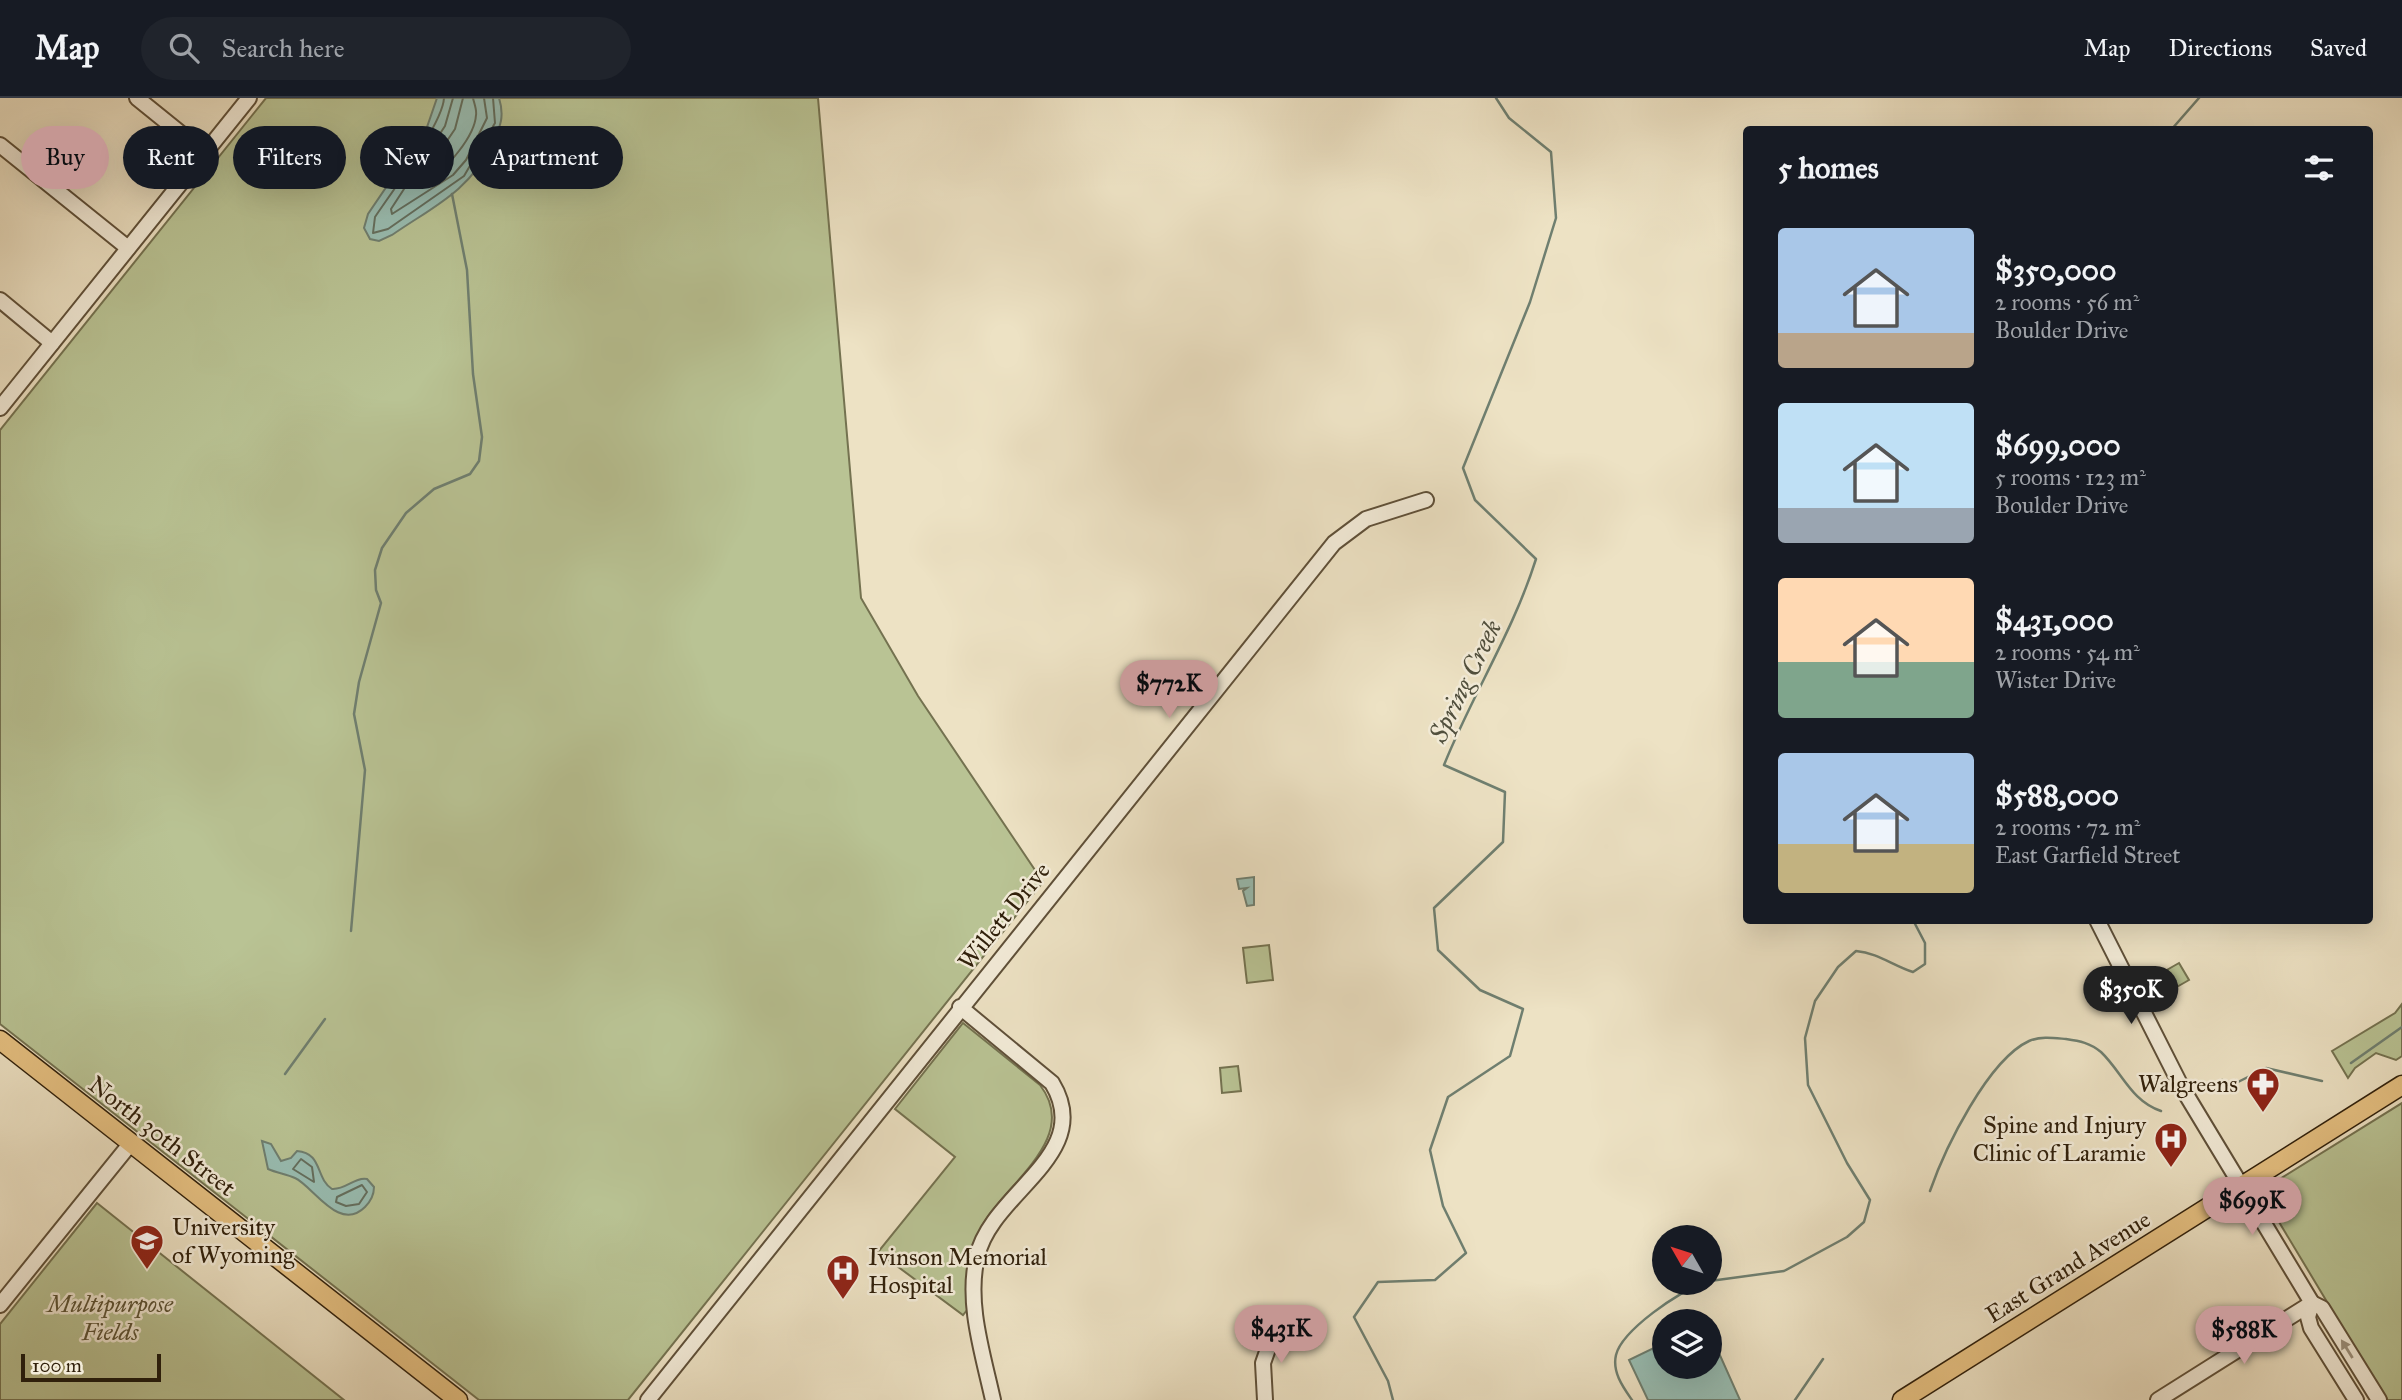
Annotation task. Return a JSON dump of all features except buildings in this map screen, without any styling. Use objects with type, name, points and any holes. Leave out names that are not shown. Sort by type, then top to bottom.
[{"type":"main road","name":"North 30th Street","points":[[0,1040],[458,1400]]},
{"type":"main road","name":"East Grand Avenue","points":[[1902,1400],[2402,1085]]},
{"type":"street","points":[[137,98],[172,126]]},
{"type":"street","points":[[219,136],[250,98]]},
{"type":"street","points":[[0,145],[128,248]]},
{"type":"street","points":[[0,408],[176,189]]},
{"type":"street","points":[[0,300],[52,343]]},
{"type":"street","name":"Willett Drive","points":[[648,1400],[960,1007],[1334,544],[1366,519],[1426,500]]},
{"type":"street","points":[[2099,924],[2181,1086],[2312,1303],[2322,1308],[2379,1400]]},
{"type":"street","points":[[960,1007],[1052,1083],[1059,1094],[1064,1119],[1056,1146],[996,1218],[985,1234],[976,1257],[973,1293],[993,1400]]},
{"type":"street","points":[[0,1305],[131,1143]]},
{"type":"street","points":[[2158,1400],[2312,1303]]},
{"type":"street","points":[[2312,1303],[2308,1317],[2311,1328],[2356,1400]]},
{"type":"street","points":[[1265,1400],[1263,1363],[1275,1329]]},
{"type":"green space","points":[[266,98],[818,98],[861,598],[918,696],[1043,882],[628,1400],[479,1400],[0,1024],[0,430],[193,189],[219,189],[219,157],[233,139],[233,189],[346,189],[346,126],[244,126]]},
{"type":"green space","points":[[1269,945],[1273,980],[1247,983],[1243,948]]},
{"type":"green space","points":[[2179,963],[2189,980],[2161,996],[2151,979]]},
{"type":"green space","points":[[2402,1004],[2402,1056],[2396,1060],[2376,1053],[2355,1068],[2348,1078],[2332,1051],[2395,1013]]},
{"type":"green space","points":[[963,1023],[1040,1085],[1050,1105],[1052,1123],[1046,1142],[1035,1159],[993,1210],[977,1236],[968,1267],[967,1310],[963,1315],[878,1252],[955,1157],[895,1109]]},
{"type":"green space","points":[[1238,1066],[1241,1091],[1222,1093],[1220,1068]]},
{"type":"green space","points":[[2402,1103],[2402,1400],[2386,1400],[2267,1202],[2275,1182]]},
{"type":"green space","name":"Multipurpose Fields","points":[[97,1203],[344,1400],[0,1400],[0,1324]]},
{"type":"water","points":[[437,98],[499,98],[502,111],[500,126],[468,126],[468,179],[449,197],[392,235],[379,241],[370,239],[364,228],[368,214],[385,189],[454,189],[454,126],[427,126]]},
{"type":"water","points":[[1254,877],[1254,905],[1247,906],[1243,891],[1247,888],[1239,889],[1237,879]]},
{"type":"water","points":[[262,1141],[271,1144],[281,1161],[291,1158],[297,1151],[311,1156],[323,1179],[332,1189],[367,1179],[374,1187],[370,1200],[355,1214],[346,1215],[336,1211],[295,1178],[268,1169]]},
{"type":"water","points":[[1652,1349],[1652,1379],[1722,1379],[1722,1360],[1740,1400],[1648,1400],[1629,1360]]},
{"type":"waterway","name":"Spring Creek","points":[[1393,1400],[1388,1381],[1354,1317],[1378,1282],[1435,1280],[1466,1253],[1443,1206],[1430,1150],[1448,1097],[1510,1056],[1523,1009],[1480,990],[1438,950],[1434,908],[1503,842],[1505,792],[1444,765],[1516,612],[1536,559],[1475,500],[1463,468],[1530,302],[1556,218],[1551,152],[1509,118],[1496,98]]},
{"type":"waterway","points":[[2174,126],[2199,98]]},
{"type":"waterway","points":[[351,931],[365,770],[354,714],[359,682],[381,603],[376,590],[375,570],[382,548],[406,513],[434,489],[470,474],[479,461],[482,437],[473,374],[467,270],[452,194]]},
{"type":"waterway","points":[[1722,1279],[1784,1271],[1847,1237],[1864,1222],[1870,1200],[1847,1163],[1808,1085],[1805,1038],[1815,1001],[1838,967],[1856,951],[1913,972],[1925,964],[1925,943],[1915,924]]},
{"type":"waterway","points":[[285,1074],[325,1019]]},
{"type":"waterway","points":[[2351,1063],[2402,1027]]},
{"type":"waterway","points":[[1930,1191],[1957,1130],[1984,1085],[2014,1051],[2034,1039],[2057,1038],[2093,1046],[2108,1060],[2134,1093],[2161,1111]]},
{"type":"waterway","points":[[2222,1080],[2234,1084],[2266,1068],[2322,1081]]},
{"type":"waterway","points":[[1632,1400],[1619,1379],[1616,1355],[1629,1334],[1640,1323],[1680,1295]]},
{"type":"waterway","points":[[1795,1400],[1823,1359]]},
{"type":"place","name":"Walgreens","points":[[2263,1114]]},
{"type":"place","name":"Spine and Injury Clinic of Laramie","points":[[2171,1169]]},
{"type":"place","name":"University of Wyoming","points":[[147,1271]]},
{"type":"place","name":"Ivinson Memorial Hospital","points":[[843,1301]]}]
